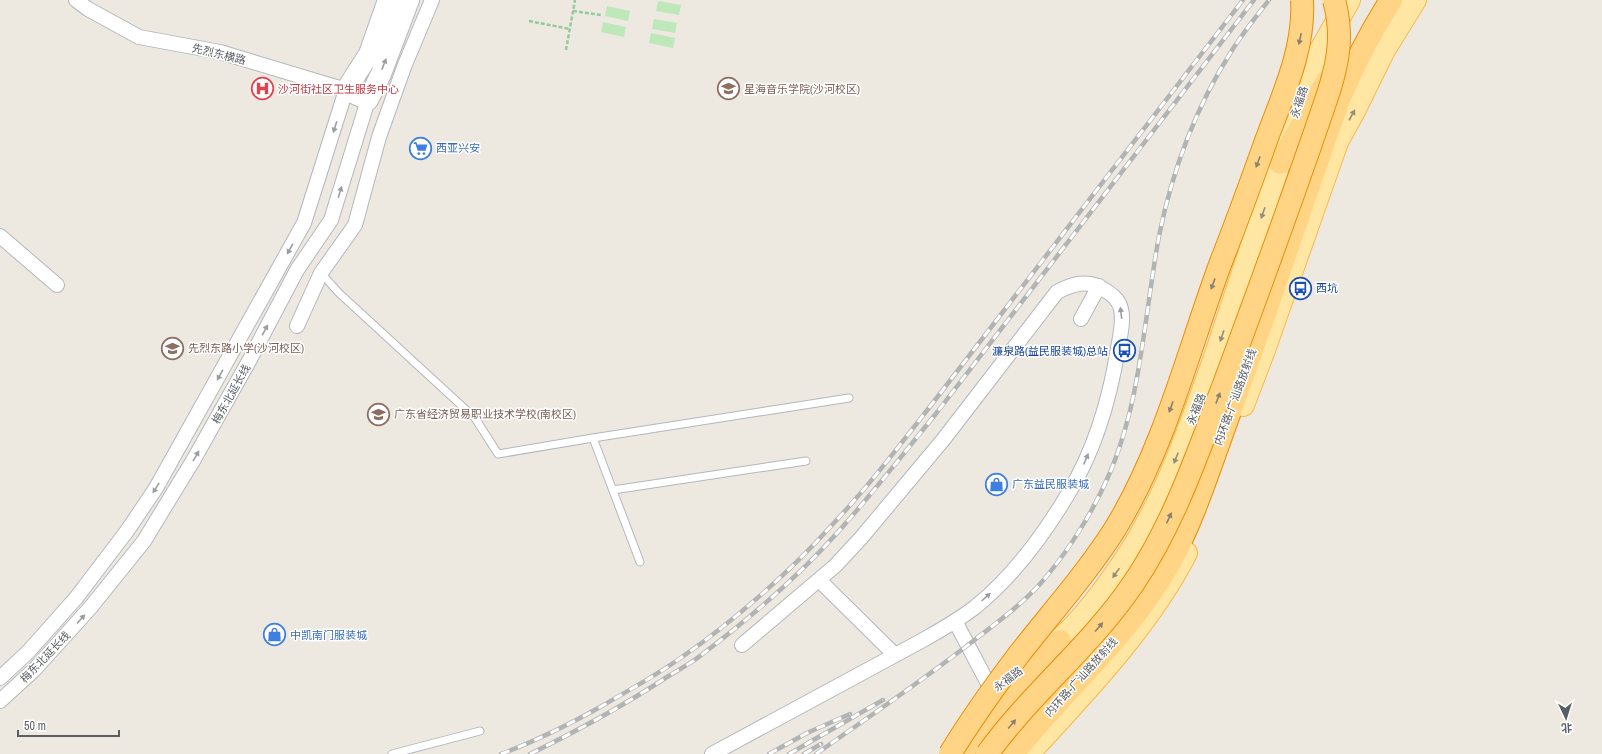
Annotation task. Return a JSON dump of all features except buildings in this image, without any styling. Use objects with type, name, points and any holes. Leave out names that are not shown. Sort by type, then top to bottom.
[{"type":"highway","points":[[950,754],[1002,677],[1081,578],[1114,529],[1140,483],[1169,413],[1212,287],[1297,52],[1301,32],[1302,0]]},
{"type":"highway","points":[[987,754],[1111,613],[1141,572],[1168,522],[1201,443],[1235,353],[1329,91],[1336,67],[1339,47],[1339,28],[1334,0]]},
{"type":"highway","points":[[1280,163],[1348,44],[1377,0]]},
{"type":"highway","name":"内环路-广汕路放射线","points":[[1013,754],[1109,647],[1131,620],[1166,569],[1180,544],[1258,334],[1338,102],[1361,51],[1390,0]]},
{"type":"highway","points":[[961,754],[1024,678],[1060,641]]},
{"type":"main road","name":"永福路","points":[[940,754],[967,716],[992,690],[1060,641],[1078,623],[1095,602],[1130,552],[1148,522],[1164,489],[1198,405],[1307,79],[1318,54],[1349,0]]},
{"type":"main road","points":[[1028,754],[1074,704],[1154,607],[1172,580],[1190,547],[1264,350],[1337,142],[1384,50],[1415,0]]},
{"type":"street","name":"先烈东横路","points":[[76,0],[88,9],[139,37],[220,52],[346,90],[368,100]]},
{"type":"street","name":"梅东北延长线","points":[[0,678],[28,652],[76,598],[127,531],[156,488],[304,223],[346,90],[369,54],[388,0]]},
{"type":"street","name":"梅东北延长线","points":[[0,701],[35,669],[90,608],[144,541],[194,459],[255,350],[297,270],[331,220],[368,100],[381,74],[409,0]]},
{"type":"street","points":[[297,326],[321,273],[355,225],[379,138],[404,67],[432,0]]},
{"type":"street","points":[[331,220],[355,225]]},
{"type":"street","points":[[0,236],[56,285]]},
{"type":"street","points":[[712,754],[955,621],[975,607],[999,585],[1028,553],[1068,493],[1092,444],[1105,406],[1115,368],[1122,322],[1121,309],[1117,300],[1099,286],[1083,283],[1070,285],[1057,292],[943,440],[861,538],[835,566],[742,645]]},
{"type":"street","points":[[1081,319],[1099,286]]},
{"type":"street","points":[[238,342],[255,350]]},
{"type":"street","points":[[819,580],[895,655]]},
{"type":"street","points":[[955,621],[992,690]]},
{"type":"street","points":[[12,666],[35,669]]},
{"type":"lane","points":[[321,273],[339,293],[475,418],[498,454],[848,398]]},
{"type":"lane","points":[[593,438],[640,562]]},
{"type":"lane","points":[[613,490],[806,460]]},
{"type":"lane","points":[[392,754],[480,731]]},
{"type":"path","points":[[566,50],[574,0]]},
{"type":"path","points":[[573,11],[601,15]]},
{"type":"path","points":[[529,21],[570,29]]},
{"type":"green space","points":[[658,1],[681,5],[679,15],[656,11]]},
{"type":"green space","points":[[607,6],[630,11],[628,21],[605,16]]},
{"type":"green space","points":[[654,19],[677,23],[675,33],[652,29]]},
{"type":"green space","points":[[603,22],[626,27],[624,37],[601,32]]},
{"type":"green space","points":[[651,33],[675,38],[673,48],[649,43]]},
{"type":"railway","points":[[501,754],[540,738],[578,719],[672,664],[702,643],[741,612],[780,578],[816,543],[884,466],[1243,0]]},
{"type":"railway","points":[[530,754],[617,708],[696,659],[772,597],[806,566],[864,502],[938,411],[1254,0]]},
{"type":"railway","points":[[816,754],[938,668],[1018,605],[1049,574],[1081,528],[1101,492],[1125,431],[1139,367],[1159,236],[1164,212],[1178,164],[1196,118],[1218,73],[1240,39],[1269,0]]},
{"type":"railway","points":[[789,754],[883,700]]},
{"type":"railway","points":[[769,754],[807,733],[850,714]]},
{"type":"railway","points":[[804,754],[821,744]]},
{"type":"place","name":"沙河街社区卫生服务中心","points":[[263,89]]},
{"type":"place","name":"星海音乐学院(沙河校区)","points":[[728,89]]},
{"type":"place","name":"西亚兴安","points":[[420,148]]},
{"type":"place","name":"西坑","points":[[1301,288]]},
{"type":"place","name":"先烈东路小学(沙河校区)","points":[[172,348]]},
{"type":"place","name":"濂泉路(益民服装城)总站","points":[[1124,351]]},
{"type":"place","name":"广东省经济贸易职业技术学校(南校区)","points":[[378,414]]},
{"type":"place","name":"广东益民服装城","points":[[996,484]]},
{"type":"place","name":"中凯南门服装城","points":[[274,635]]}]
